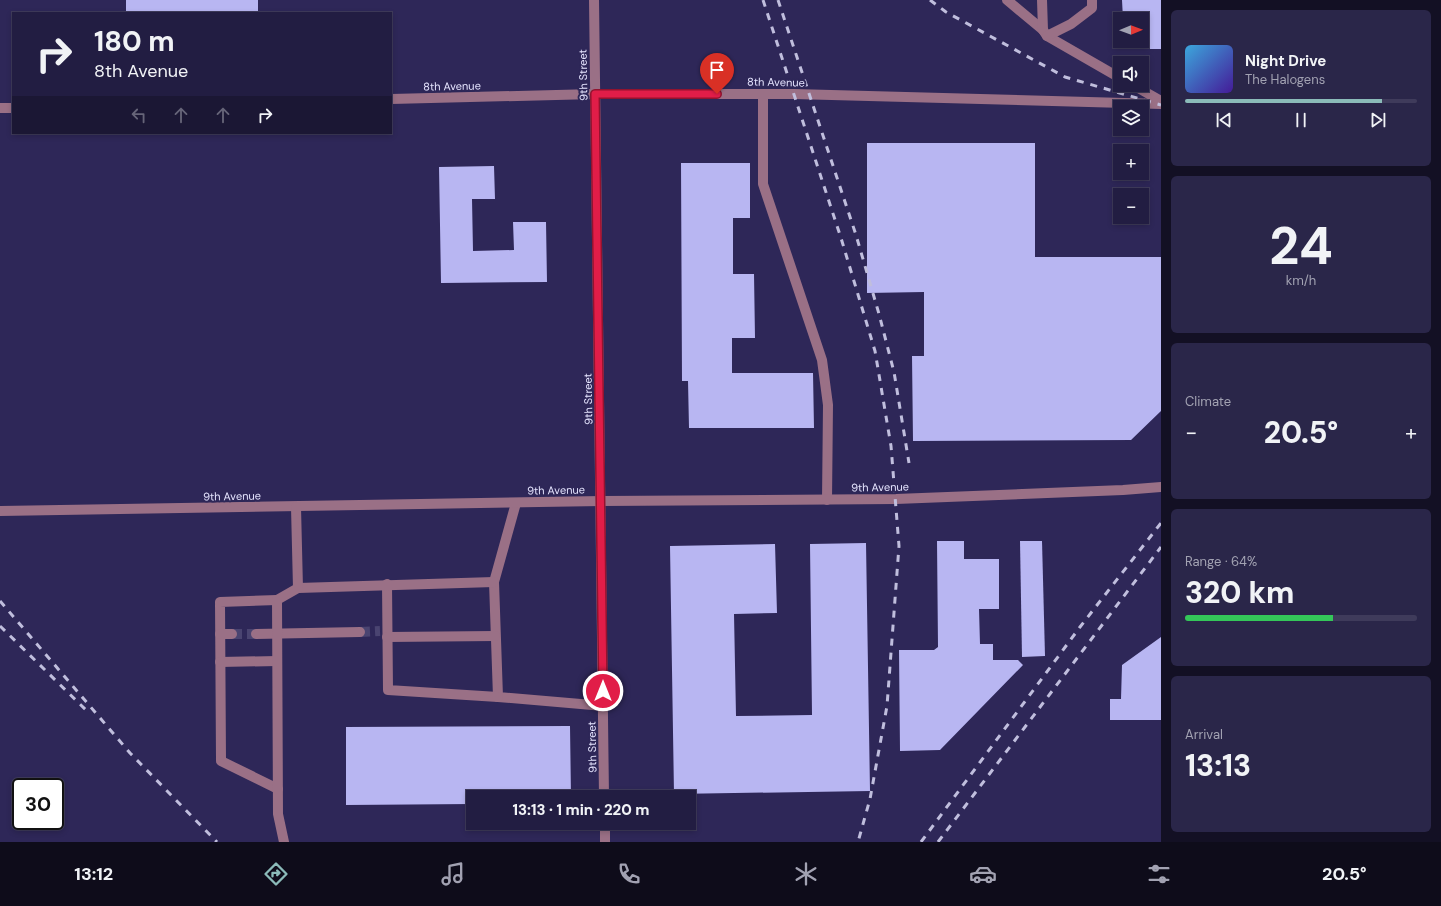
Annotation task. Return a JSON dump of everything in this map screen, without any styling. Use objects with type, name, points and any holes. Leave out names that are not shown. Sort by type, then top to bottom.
[{"type":"street","name":"9th Street","points":[[594,0],[602,502],[604,790]]},
{"type":"street","points":[[1007,0],[1045,33],[1113,74]]},
{"type":"street","points":[[1042,0],[1045,33]]},
{"type":"street","points":[[1045,33],[1071,24],[1092,8],[1092,0]]},
{"type":"street","points":[[1145,92],[1161,102]]},
{"type":"street","name":"8th Avenue","points":[[392,99],[595,94],[763,94],[1161,102]]},
{"type":"street","points":[[763,94],[762,184],[822,360],[828,405],[827,500]]},
{"type":"street","points":[[0,108],[12,108]]},
{"type":"street","name":"9th Avenue","points":[[0,511],[516,503],[896,500],[1161,487]]},
{"type":"street","points":[[498,697],[494,582],[516,503]]},
{"type":"street","points":[[296,506],[298,588]]},
{"type":"street","points":[[278,789],[221,761],[220,602],[277,600],[298,588],[387,584],[494,582]]},
{"type":"street","points":[[387,584],[385,633],[388,690],[604,706]]},
{"type":"street","points":[[277,600],[278,814],[284,842]]},
{"type":"street","points":[[256,634],[360,632]]},
{"type":"street","points":[[385,633],[495,636]]},
{"type":"street","points":[[220,634],[232,634]]},
{"type":"street","points":[[220,662],[278,661]]},
{"type":"street","points":[[605,830],[605,842]]},
{"type":"building","points":[[126,0],[258,0],[258,12],[126,12]]},
{"type":"building","points":[[1122,0],[1161,0],[1161,49],[1123,49],[1149,48],[1149,12],[1123,12]]},
{"type":"building","points":[[867,143],[1035,143],[1035,257],[1161,257],[1161,411],[1131,440],[913,441],[912,356],[924,356],[924,292],[867,293]]},
{"type":"building","points":[[681,163],[750,163],[750,218],[733,218],[733,274],[754,274],[755,338],[732,338],[732,373],[813,373],[814,428],[689,428],[688,381],[682,381]]},
{"type":"building","points":[[494,166],[495,199],[472,199],[473,251],[514,250],[513,222],[546,222],[547,282],[441,283],[439,167]]},
{"type":"building","points":[[937,541],[964,541],[964,559],[999,559],[999,609],[979,609],[980,644],[993,644],[993,660],[1018,660],[1023,665],[940,750],[900,751],[899,650],[934,650],[938,647]]},
{"type":"building","points":[[1020,541],[1042,541],[1045,656],[1022,657]]},
{"type":"building","points":[[866,543],[870,791],[696,794],[696,790],[674,790],[670,546],[775,544],[777,613],[734,614],[736,716],[812,715],[810,544]]},
{"type":"building","points":[[1161,637],[1161,720],[1110,720],[1110,699],[1121,699],[1122,665]]},
{"type":"building","points":[[570,726],[571,790],[466,790],[466,804],[346,805],[346,727]]},
{"type":"tunnel","points":[[360,632],[380,631]]},
{"type":"tunnel","points":[[232,634],[256,634]]},
{"type":"railway","points":[[763,0],[841,238],[875,351],[891,446],[899,546],[887,706],[870,799],[858,842]]},
{"type":"railway","points":[[778,0],[856,235],[879,314],[894,372],[909,463]]},
{"type":"railway","points":[[930,0],[946,12],[1065,77],[1161,105]]},
{"type":"railway","points":[[921,842],[1080,627],[1161,523]]},
{"type":"railway","points":[[938,842],[1161,547]]},
{"type":"railway","points":[[0,601],[130,753],[217,842]]},
{"type":"railway","points":[[0,626],[90,714]]},
{"type":"route","points":[[603,691],[602,502],[595,94],[717,94]]}]
